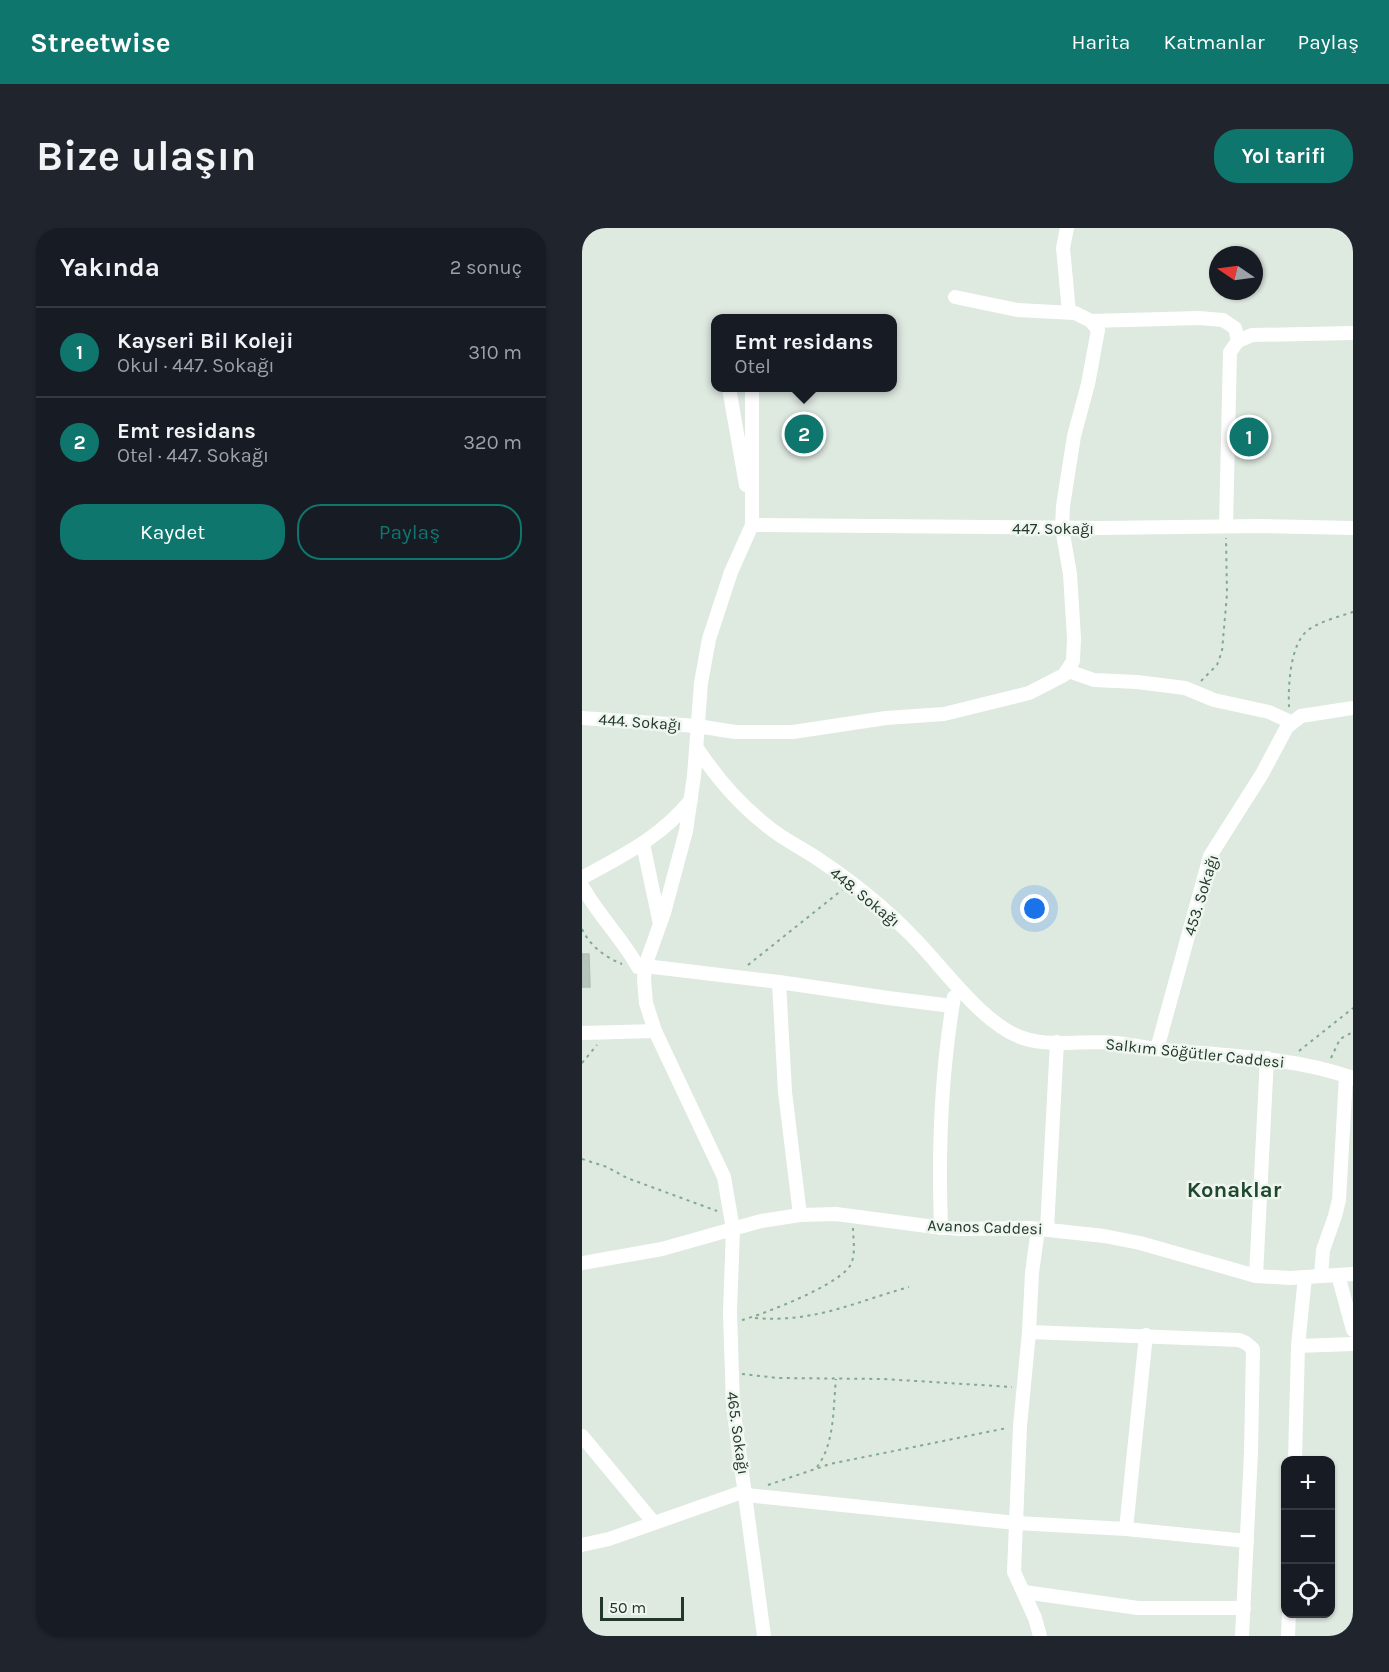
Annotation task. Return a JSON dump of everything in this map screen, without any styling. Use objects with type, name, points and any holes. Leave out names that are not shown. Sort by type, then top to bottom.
[{"type":"street","points":[[1067,228],[1063,248],[1069,312]]},
{"type":"street","points":[[955,297],[1017,310],[1069,312],[1091,321],[1098,330],[1069,464],[1062,528],[1070,574],[1073,621],[1073,661],[1068,671],[1094,680],[1154,683],[1185,688],[1214,700],[1269,712],[1291,722],[1301,716],[1353,708]]},
{"type":"street","points":[[1091,321],[1199,318],[1223,320],[1235,328],[1238,341]]},
{"type":"street","points":[[1226,526],[1230,352],[1238,341],[1252,335],[1353,333]]},
{"type":"street","points":[[730,392],[752,525]]},
{"type":"street","points":[[641,967],[660,925],[680,859],[691,800],[701,683],[709,639],[731,572],[752,525],[752,392]]},
{"type":"street","name":"447. Sokağı","points":[[752,525],[1353,528]]},
{"type":"street","name":"444. Sokağı","points":[[582,718],[697,726],[735,732],[774,733],[811,730],[885,718],[944,714],[1029,693],[1068,671]]},
{"type":"street","name":"453. Sokağı","points":[[1157,1049],[1210,856],[1262,774],[1283,732],[1291,722]]},
{"type":"street","name":"448. Sokağı","points":[[697,748],[723,784],[752,814],[851,883],[897,922],[1004,1029],[1036,1042]]},
{"type":"street","points":[[582,878],[643,844],[664,829],[691,800]]},
{"type":"street","points":[[643,844],[660,925]]},
{"type":"street","points":[[582,886],[591,903],[641,967],[779,982],[952,1006]]},
{"type":"street","name":"465. Sokağı","points":[[641,967],[646,1003],[655,1031],[724,1177],[732,1222],[731,1373],[733,1406],[764,1636]]},
{"type":"street","points":[[779,982],[786,1102],[800,1215]]},
{"type":"street","points":[[941,1228],[940,1126],[945,1056],[956,983]]},
{"type":"street","points":[[582,1033],[655,1031]]},
{"type":"street","name":"Salkım Söğütler Caddesi","points":[[1036,1042],[1116,1043],[1157,1049],[1267,1058],[1328,1070],[1350,1077]]},
{"type":"street","points":[[1040,1636],[1035,1618],[1014,1572],[1020,1426],[1032,1273],[1042,1229],[1057,1042]]},
{"type":"street","points":[[1256,1276],[1267,1058]]},
{"type":"street","points":[[1321,1276],[1323,1250],[1339,1200],[1350,1077]]},
{"type":"street","name":"Avanos Caddesi","points":[[582,1263],[645,1252],[732,1222],[761,1221],[800,1215],[851,1215],[941,1228],[1042,1229],[1122,1239],[1256,1276],[1305,1277],[1353,1274]]},
{"type":"street","points":[[1338,1275],[1353,1330]]},
{"type":"street","points":[[1295,1456],[1298,1346],[1305,1277]]},
{"type":"street","points":[[1029,1332],[1239,1340],[1253,1349],[1242,1636]]},
{"type":"street","points":[[1126,1529],[1146,1335]]},
{"type":"street","points":[[1298,1346],[1353,1344]]},
{"type":"street","points":[[582,1436],[654,1523]]},
{"type":"street","points":[[582,1545],[609,1539],[746,1493],[1016,1524],[1126,1529],[1247,1541]]},
{"type":"street","points":[[1024,1592],[1138,1608],[1244,1608]]},
{"type":"street","points":[[1288,1636],[1289,1618]]},
{"type":"path","points":[[1185,688],[1202,681],[1209,675],[1221,656],[1227,594],[1226,526]]},
{"type":"path","points":[[1291,722],[1290,676],[1300,639],[1314,627],[1353,612]]},
{"type":"path","points":[[735,977],[851,883]]},
{"type":"path","points":[[582,929],[594,946],[606,956],[621,963],[641,967]]},
{"type":"path","points":[[1288,1061],[1353,1008]]},
{"type":"path","points":[[582,1063],[612,1032]]},
{"type":"path","points":[[1328,1070],[1337,1043],[1342,1037],[1353,1032]]},
{"type":"path","points":[[582,1159],[606,1167],[732,1222]]},
{"type":"path","points":[[851,1215],[853,1255],[848,1269],[804,1297],[752,1317],[785,1319],[817,1316],[909,1287]]},
{"type":"path","points":[[731,1373],[778,1378],[884,1379],[1024,1388]]},
{"type":"path","points":[[817,1467],[829,1443],[836,1379]]},
{"type":"path","points":[[766,1486],[817,1467],[854,1458],[1020,1426]]},
{"type":"building","points":[[582,954],[589,954],[590,987],[582,987]]},
{"type":"place","name":"Emt residans","points":[[804,434]]},
{"type":"place","name":"Kayseri Bil Koleji","points":[[1249,437]]},
{"type":"district","name":"Konaklar","points":[[1234,1190]]}]
